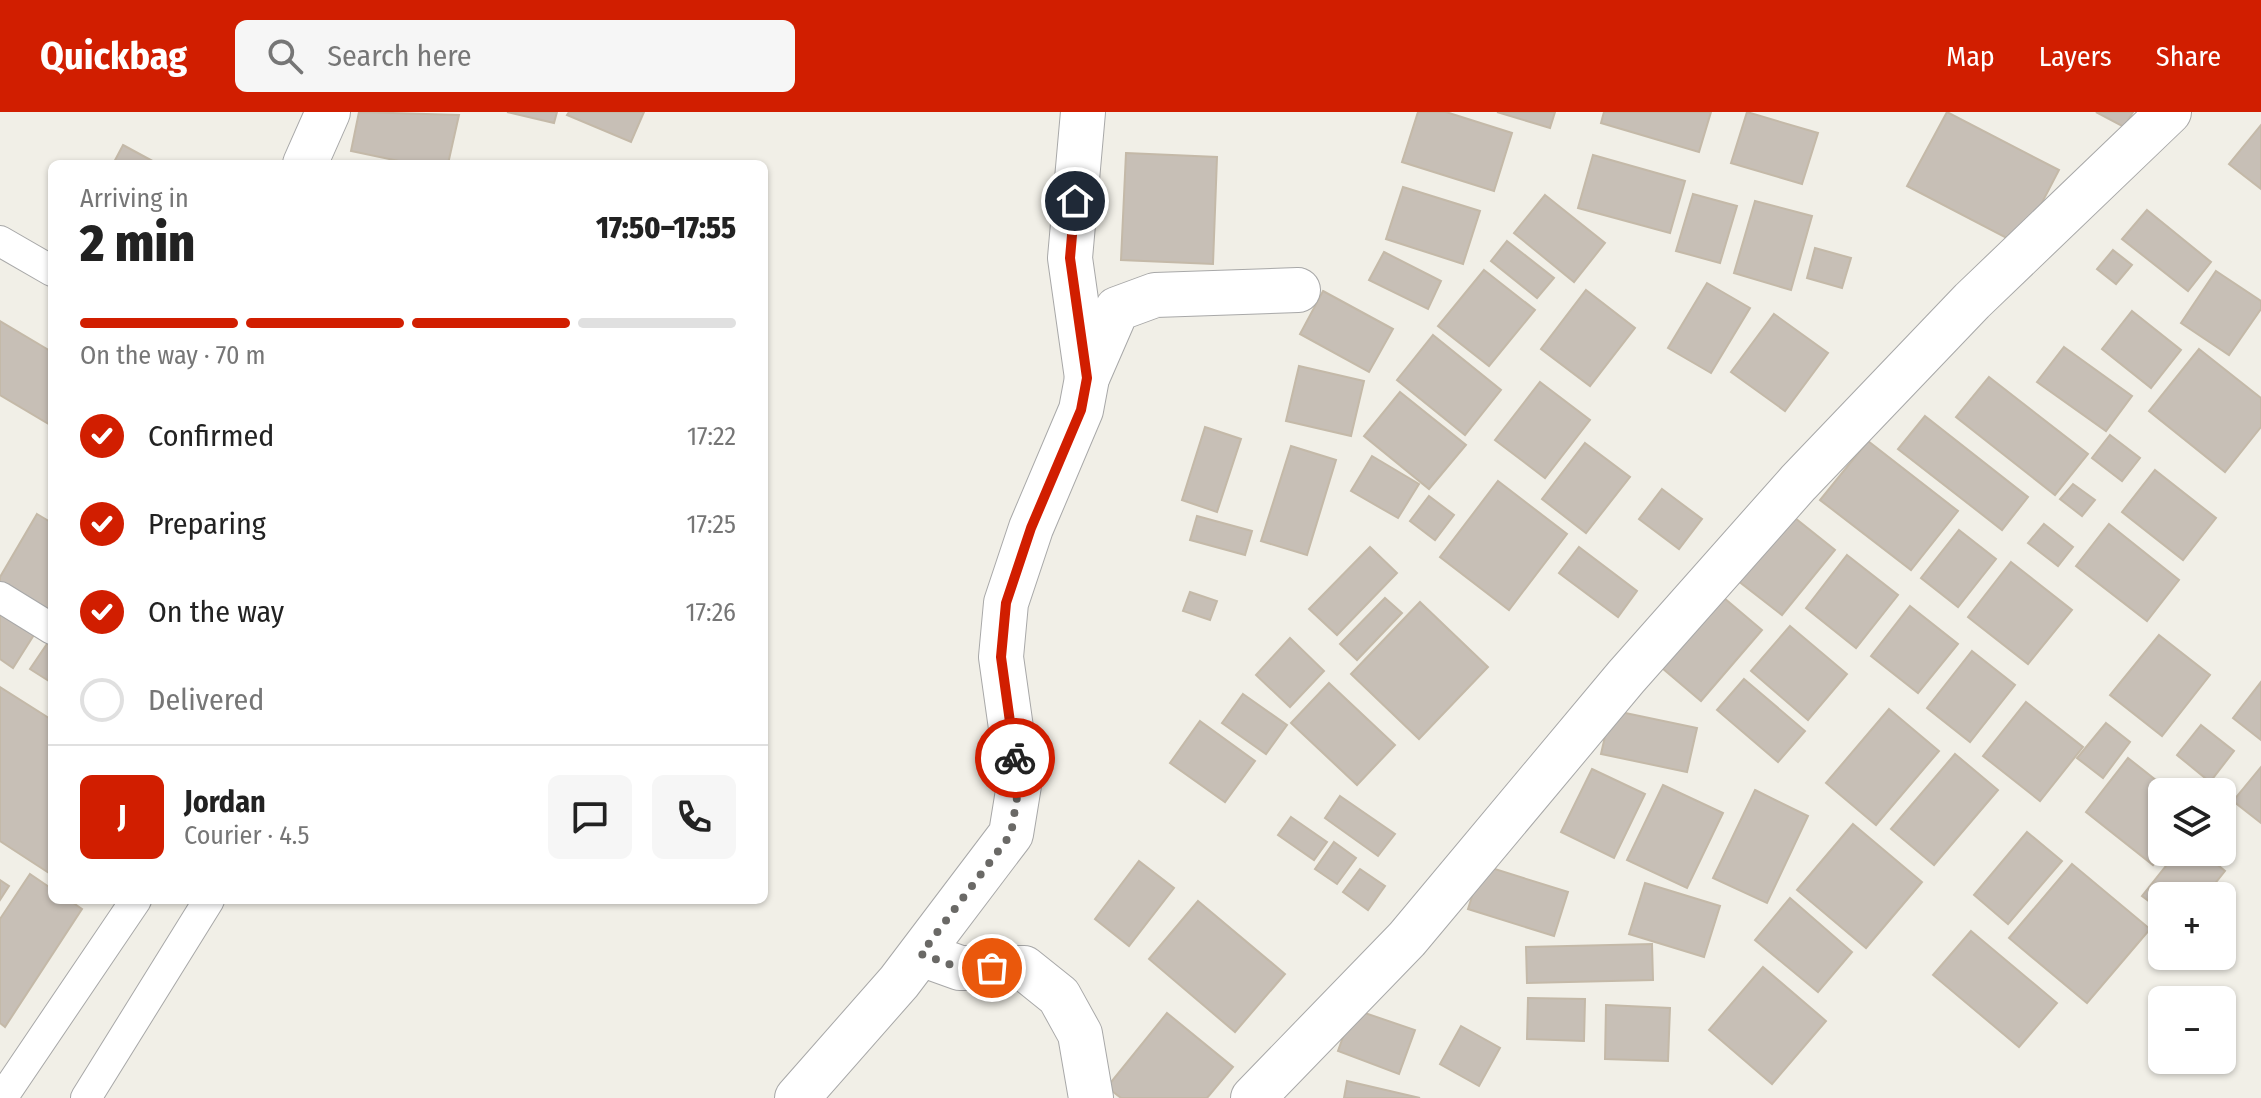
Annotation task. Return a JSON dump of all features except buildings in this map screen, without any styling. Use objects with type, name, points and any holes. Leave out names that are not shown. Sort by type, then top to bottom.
[{"type":"street","points":[[307,160],[328,112]]},
{"type":"street","points":[[1083,112],[1070,258],[1087,378]]},
{"type":"street","points":[[1253,1098],[1407,939],[1626,677],[1798,483],[1972,301],[2169,112]]},
{"type":"street","points":[[797,1098],[921,954],[1011,834],[1019,785],[1001,657],[1006,603],[1031,528],[1081,410],[1087,378],[1117,309],[1155,295],[1298,290]]},
{"type":"street","points":[[921,954],[960,968],[1024,968],[1059,996],[1080,1034],[1091,1098]]},
{"type":"lane","points":[[0,241],[48,269]]},
{"type":"lane","points":[[0,597],[48,627]]},
{"type":"lane","points":[[2,1096],[133,904]]},
{"type":"lane","points":[[86,1098],[207,904]]},
{"type":"way so far","points":[[992,968],[960,968],[921,954],[1011,834],[1019,785],[1015,758]]},
{"type":"route","points":[[1015,758],[1001,657],[1006,603],[1031,528],[1081,410],[1087,378],[1070,258],[1075,201]]}]
